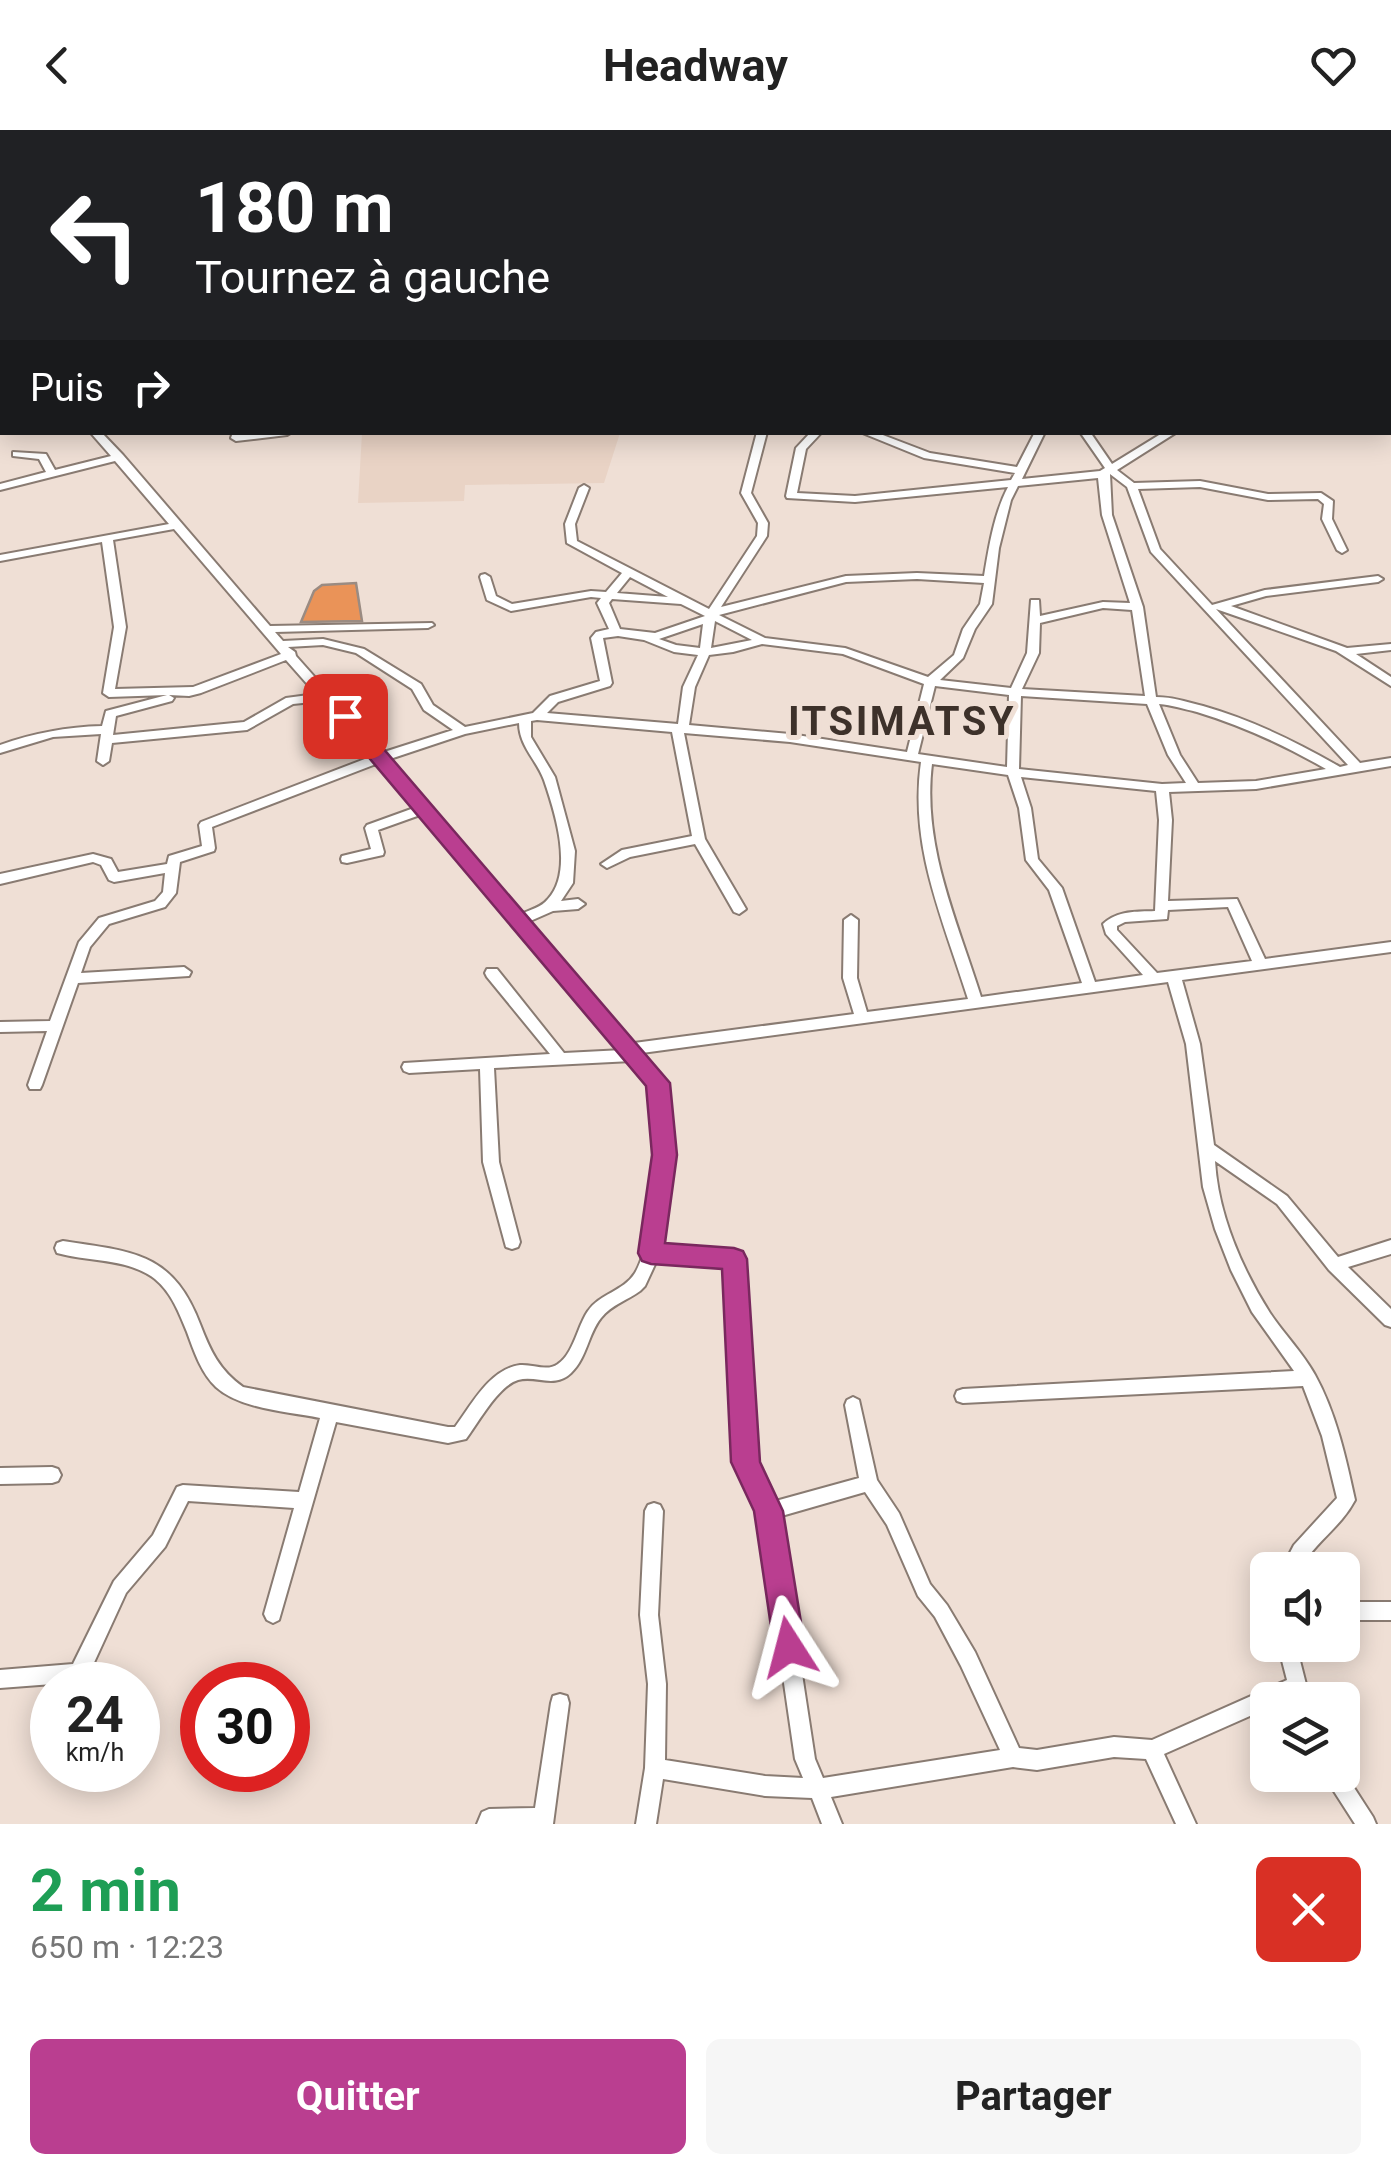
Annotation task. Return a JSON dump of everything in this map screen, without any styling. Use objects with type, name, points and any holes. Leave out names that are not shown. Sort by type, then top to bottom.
[{"type":"street","points":[[63,1248],[117,1258],[158,1272],[183,1296],[192,1327],[214,1370],[235,1392],[330,1414],[460,1434],[501,1383],[515,1373],[556,1374],[564,1369],[576,1354],[598,1309],[625,1296],[642,1278],[651,1253],[662,1189],[662,1108],[658,1083],[328,696],[99,435]]},
{"type":"street","points":[[237,435],[236,438],[262,435]]},
{"type":"street","points":[[739,909],[699,839],[680,729],[688,687],[705,652],[711,615],[762,536],[762,523],[746,493],[761,435]]},
{"type":"street","points":[[815,435],[801,448],[791,496],[855,498],[1019,475],[1108,472],[1167,435]]},
{"type":"street","points":[[872,435],[928,456],[1019,475]]},
{"type":"street","points":[[976,1003],[927,843],[920,757],[930,682],[958,656],[986,604],[1006,500],[1039,435]]},
{"type":"street","points":[[1088,435],[1108,472],[1107,515],[1136,607],[1151,700],[1174,754],[1195,788]]},
{"type":"street","points":[[18,454],[42,456],[52,473]]},
{"type":"street","points":[[0,487],[119,457]]},
{"type":"street","points":[[1108,472],[1132,486],[1200,484],[1268,498],[1321,496],[1329,503],[1331,532],[1342,550]]},
{"type":"street","points":[[1132,486],[1150,543],[1213,606],[1356,767]]},
{"type":"street","points":[[584,488],[570,524],[572,542],[762,642]]},
{"type":"street","points":[[0,558],[179,526]]},
{"type":"street","points":[[107,540],[120,627],[110,693],[197,690]]},
{"type":"street","points":[[615,630],[603,609],[610,593],[630,572]]},
{"type":"street","points":[[485,576],[491,598],[511,608],[610,593],[692,603]]},
{"type":"street","points":[[647,636],[846,580],[917,576],[990,580]]},
{"type":"street","points":[[1213,606],[1264,593],[1378,579]]},
{"type":"street","points":[[1034,602],[1032,653],[1015,692],[1013,772],[1025,808],[1032,860],[1056,888],[1090,988]]},
{"type":"street","points":[[1034,621],[1103,605],[1136,607]]},
{"type":"street","points":[[1213,606],[1346,652],[1391,682]]},
{"type":"street","points":[[270,629],[428,625]]},
{"type":"street","points":[[552,906],[566,883],[568,851],[549,777],[525,737],[531,717],[554,699],[606,684],[597,638],[615,630],[647,636],[674,649],[705,652],[762,642],[844,652],[872,664],[918,674],[930,682],[1015,692],[1151,700],[1230,718],[1284,740],[1340,772]]},
{"type":"street","points":[[102,761],[110,714],[197,690],[287,649],[323,642],[360,651],[418,687],[428,708],[464,732]]},
{"type":"street","points":[[1346,652],[1391,647]]},
{"type":"street","points":[[0,749],[47,732],[76,728],[107,735],[247,726],[290,701],[328,696]]},
{"type":"street","points":[[34,1085],[84,945],[104,920],[160,904],[169,893],[174,860],[209,848],[205,825],[380,758],[464,732],[531,717],[790,738],[1013,772],[1162,788],[1256,785],[1384,763],[1391,776]]},
{"type":"street","points":[[1154,980],[1111,931],[1110,924],[1123,917],[1162,916],[1160,885],[1168,815],[1162,788]]},
{"type":"street","points":[[348,859],[378,852],[371,828],[422,809]]},
{"type":"street","points":[[607,864],[626,853],[699,839]]},
{"type":"street","points":[[0,879],[93,858],[106,862],[114,878],[173,867]]},
{"type":"street","points":[[1161,906],[1232,902],[1261,965]]},
{"type":"street","points":[[519,920],[552,906],[578,904]]},
{"type":"street","points":[[851,920],[850,978],[862,1018]]},
{"type":"street","points":[[409,1067],[559,1060],[633,1052],[1391,947]]},
{"type":"street","points":[[73,978],[184,972]]},
{"type":"street","points":[[492,974],[559,1060]]},
{"type":"street","points":[[1174,977],[1193,1044],[1213,1202],[1258,1307],[1308,1378],[1336,1450],[1346,1500],[1334,1520],[1299,1552]]},
{"type":"street","points":[[0,1028],[56,1026]]},
{"type":"street","points":[[487,1064],[491,1162],[512,1242]]},
{"type":"street","points":[[1207,1148],[1282,1200],[1334,1264],[1391,1320]]},
{"type":"street","points":[[1334,1264],[1391,1247]]},
{"type":"street","points":[[651,1253],[734,1259],[746,1462],[768,1511],[806,1758],[832,1824]]},
{"type":"street","points":[[963,1396],[1308,1378]]},
{"type":"street","points":[[852,1405],[868,1483],[893,1520],[924,1590],[968,1659],[1013,1757]]},
{"type":"street","points":[[274,1614],[330,1414]]},
{"type":"street","points":[[0,1476],[52,1475]]},
{"type":"street","points":[[768,1511],[868,1483]]},
{"type":"street","points":[[0,1679],[79,1673],[120,1587],[159,1542],[182,1493],[306,1501]]},
{"type":"street","points":[[646,1824],[655,1768],[658,1684],[649,1615],[654,1511]]},
{"type":"street","points":[[1360,1611],[1391,1610]]},
{"type":"street","points":[[487,1824],[489,1819],[543,1821],[560,1703]]},
{"type":"street","points":[[655,1768],[766,1786],[818,1789],[1013,1757],[1036,1760],[1114,1747],[1152,1750],[1250,1712]]},
{"type":"street","points":[[1152,1750],[1186,1824]]},
{"type":"street","points":[[1346,1792],[1366,1824]]},
{"type":"shaded area","points":[[362,435],[619,435],[604,483],[465,485],[464,501],[358,503]]},
{"type":"building","points":[[356,583],[362,621],[301,622],[314,591],[322,585]]},
{"type":"district","name":"ITSIMATSY","points":[[902,721]]},
{"type":"route","points":[[345,716],[658,1083],[665,1155],[651,1253],[734,1259],[746,1462],[768,1511],[789,1647]]}]
